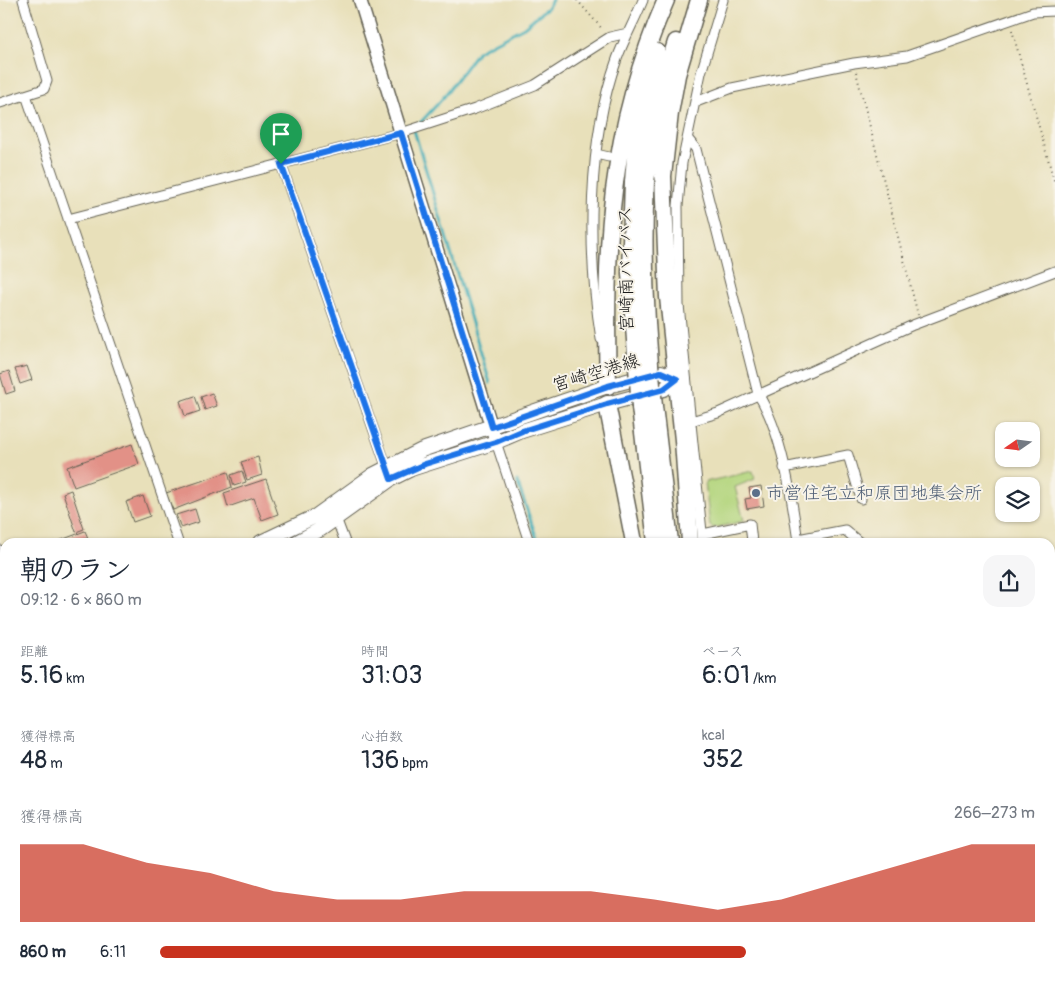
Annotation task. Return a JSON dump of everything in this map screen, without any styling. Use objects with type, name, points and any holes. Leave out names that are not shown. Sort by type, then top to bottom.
[{"type":"highway","points":[[608,386],[608,241],[615,174],[636,78],[666,0]]},
{"type":"highway","name":"宮崎南バイパス","points":[[656,538],[647,407],[640,181],[634,155],[650,70],[676,0]]},
{"type":"highway","name":"宮崎南バイパス","points":[[640,181],[665,74],[692,0]]},
{"type":"highway","points":[[699,538],[668,297],[663,176],[670,113],[677,75],[700,0]]},
{"type":"highway","points":[[607,404],[633,538]]},
{"type":"highway","name":"宮崎南バイパス","points":[[647,407],[669,538]]},
{"type":"main road","name":"宮崎空港線","points":[[269,538],[316,516],[389,473],[422,450],[608,386],[661,372],[677,379],[664,389],[607,404],[522,431],[496,442],[389,473],[336,518],[304,538]]},
{"type":"main road","points":[[581,396],[585,411]]},
{"type":"street","points":[[0,103],[44,89],[47,81],[22,0]]},
{"type":"street","points":[[360,0],[496,442],[528,538]]},
{"type":"street","points":[[608,386],[597,314],[592,239],[596,154],[613,73],[643,0]]},
{"type":"street","points":[[699,538],[691,421],[679,305],[678,206],[682,163],[701,73],[723,0]]},
{"type":"street","points":[[696,102],[732,88],[854,63],[907,56],[1009,19],[1033,12],[1055,11]]},
{"type":"street","points":[[68,219],[401,133],[512,96],[535,86],[610,37],[628,33]]},
{"type":"street","points":[[26,95],[177,538]]},
{"type":"street","points":[[688,138],[696,149],[758,394],[767,409],[784,468],[797,538]]},
{"type":"street","points":[[596,154],[609,157]]},
{"type":"street","points":[[670,163],[682,163]]},
{"type":"street","points":[[281,164],[389,473]]},
{"type":"street","points":[[691,421],[718,413],[920,322],[1055,271]]},
{"type":"street","points":[[784,468],[848,455],[861,499]]},
{"type":"street","points":[[336,518],[344,538]]},
{"type":"street","points":[[705,538],[750,524],[752,538]]},
{"type":"street","points":[[811,538],[844,530],[854,538]]},
{"type":"path","points":[[577,0],[610,37]]},
{"type":"path","points":[[1009,19],[1055,184]]},
{"type":"path","points":[[854,63],[920,322]]},
{"type":"green space","points":[[753,471],[755,479],[735,487],[744,521],[714,528],[710,526],[705,482]]},
{"type":"building","points":[[27,366],[32,380],[20,384],[15,369]]},
{"type":"building","points":[[9,371],[15,391],[6,394],[0,374]]},
{"type":"building","points":[[212,393],[217,406],[205,410],[201,397]]},
{"type":"building","points":[[195,396],[200,411],[185,416],[180,401]]},
{"type":"building","points":[[132,444],[139,464],[74,487],[67,467]]},
{"type":"building","points":[[258,457],[262,475],[247,480],[241,462]]},
{"type":"building","points":[[242,471],[246,482],[234,486],[231,475]]},
{"type":"building","points":[[228,472],[232,487],[173,510],[166,493]]},
{"type":"building","points":[[266,479],[278,514],[262,520],[254,498],[228,507],[224,493]]},
{"type":"building","name":"市営住宅立和原団地集会所","points":[[761,486],[764,506],[747,509],[745,499],[751,498],[749,488]]},
{"type":"building","points":[[71,490],[84,529],[76,532],[63,493]]},
{"type":"building","points":[[143,496],[150,516],[133,522],[126,502]]},
{"type":"building","points":[[195,509],[199,522],[181,528],[176,515]]},
{"type":"building","points":[[85,531],[88,538],[67,538]]},
{"type":"waterway","points":[[420,123],[443,98],[478,51],[524,27],[548,7],[552,0]]},
{"type":"waterway","points":[[414,130],[490,383]]},
{"type":"waterway","points":[[517,481],[537,538]]},
{"type":"place","name":"市営住宅立和原団地集会所","points":[[756,493]]},
{"type":"route","points":[[401,133],[492,427],[608,386],[661,372],[677,379],[664,389],[607,404],[522,431],[496,442],[444,457],[391,479],[281,164],[401,133]]}]
